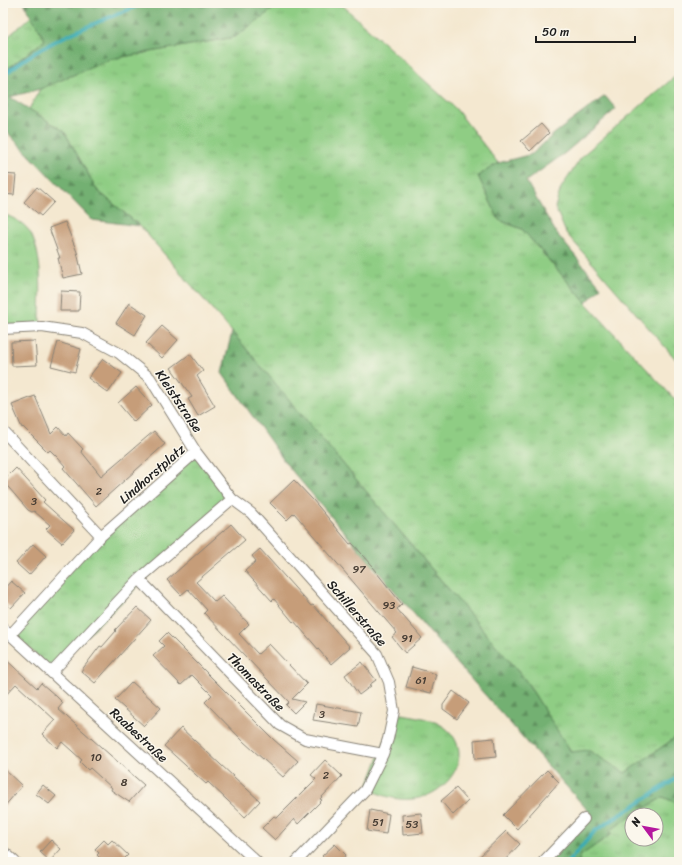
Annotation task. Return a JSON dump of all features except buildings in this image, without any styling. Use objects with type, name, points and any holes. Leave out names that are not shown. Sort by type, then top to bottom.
[{"type":"street","name":"Kleiststraße","points":[[3,329],[42,327],[82,333],[119,353],[150,378],[196,452]]},
{"type":"street","points":[[3,431],[101,536]]},
{"type":"street","name":"Lindhorstplatz","points":[[7,631],[101,536],[196,452],[232,499]]},
{"type":"street","points":[[52,672],[139,579],[232,499]]},
{"type":"street","name":"Schillerstraße","points":[[232,499],[251,513],[377,654],[390,682],[394,711],[388,739],[383,754],[365,790],[296,862]]},
{"type":"street","name":"Thomastraße","points":[[139,579],[280,725],[305,739],[383,754]]},
{"type":"street","name":"Raabestraße","points":[[7,631],[257,862]]},
{"type":"street","points":[[543,862],[584,819]]},
{"type":"street","points":[[3,851],[15,862]]},
{"type":"green space","points":[[24,3],[281,3],[235,37],[111,59],[40,89],[10,97],[64,131],[97,190],[140,226],[92,220],[3,128],[3,73],[45,40]]},
{"type":"green space","points":[[281,3],[340,3],[456,109],[498,163],[478,176],[499,220],[522,229],[586,303],[679,404],[679,735],[625,773],[588,750],[571,753],[526,681],[232,332],[140,226],[97,190],[64,131],[29,109],[40,89],[111,59],[235,37]]},
{"type":"green space","points":[[32,16],[45,40],[3,72],[3,41]]},
{"type":"green space","points":[[679,73],[679,363],[566,233],[555,207],[561,188],[583,155]]},
{"type":"green space","points":[[605,96],[616,109],[565,153],[526,181],[557,234],[601,287],[586,303],[522,229],[499,220],[478,176],[498,163],[532,154],[555,133]]},
{"type":"green space","points":[[3,214],[24,225],[30,232],[36,246],[40,269],[40,326],[3,327]]},
{"type":"green space","points":[[232,332],[526,681],[571,752],[588,750],[625,773],[679,735],[679,804],[663,797],[647,807],[624,807],[624,821],[610,830],[612,834],[580,856],[579,862],[550,862],[591,814],[438,642],[287,465],[222,373]]},
{"type":"green space","points":[[196,454],[230,499],[52,669],[13,634],[100,539]]},
{"type":"green space","points":[[395,713],[424,718],[445,727],[457,743],[459,754],[457,765],[452,776],[435,792],[424,797],[400,799],[367,789]]},
{"type":"green space","points":[[663,797],[679,804],[679,862],[579,862],[580,856],[611,834],[610,830],[624,821],[624,847],[664,847],[664,807],[647,807]]},
{"type":"waterway","points":[[3,76],[35,52],[70,34],[144,3]]},
{"type":"waterway","points":[[568,862],[595,831],[679,777]]}]
